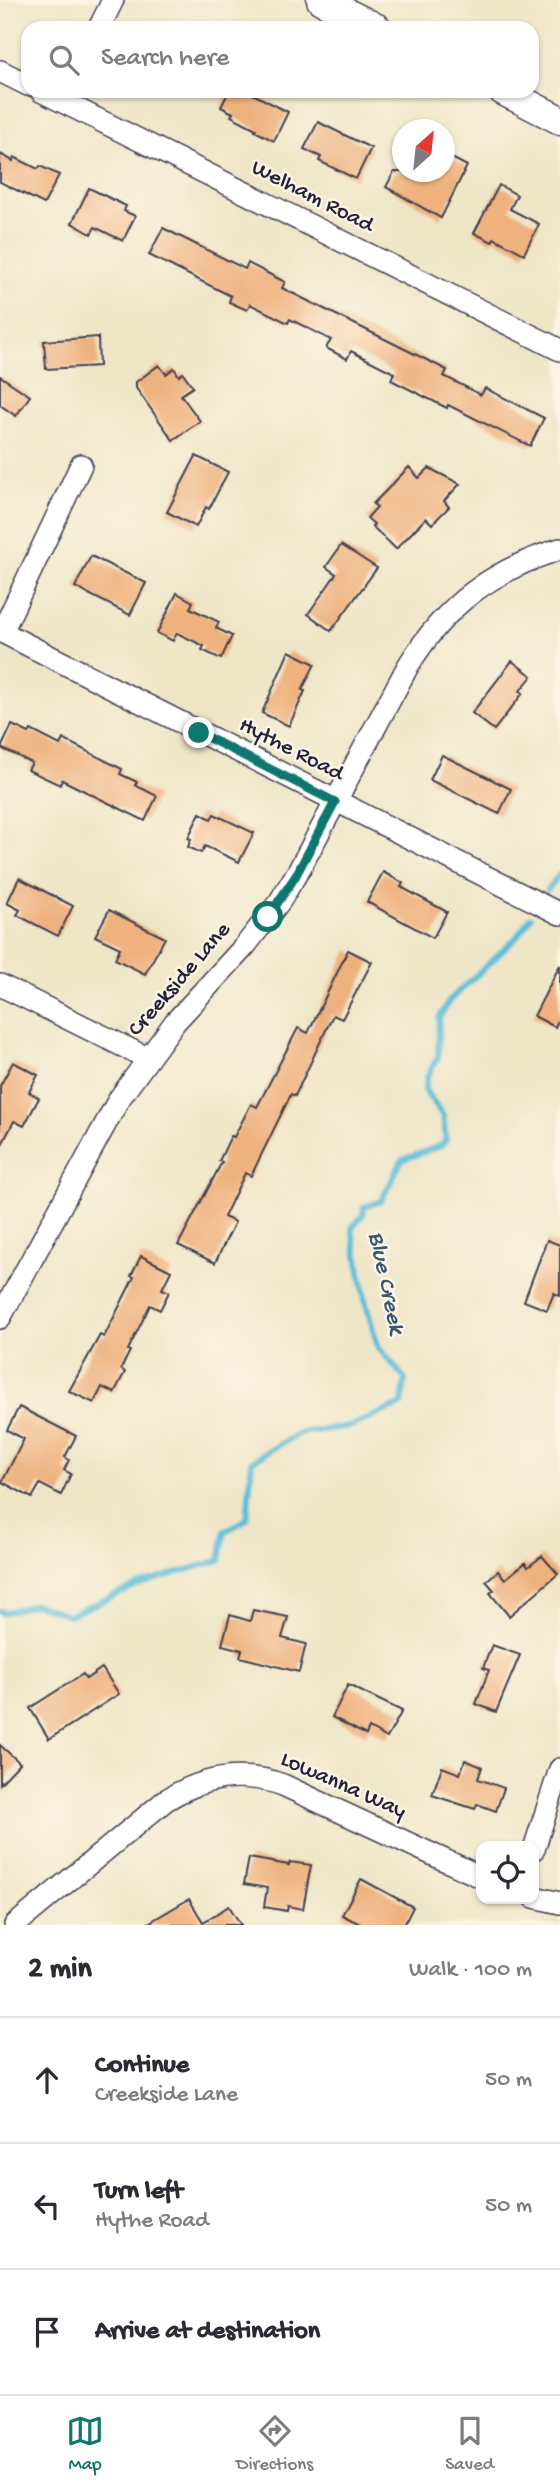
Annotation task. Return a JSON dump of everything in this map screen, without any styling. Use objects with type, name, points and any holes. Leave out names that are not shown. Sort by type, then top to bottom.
[{"type":"main road","points":[[321,0],[363,21]]},
{"type":"main road","points":[[517,98],[560,120]]},
{"type":"street","points":[[102,21],[113,0]]},
{"type":"street","points":[[0,71],[21,82]]},
{"type":"street","name":"Welham Road","points":[[68,98],[560,350]]},
{"type":"street","points":[[1,632],[81,465]]},
{"type":"street","name":"Creekside Lane","points":[[0,1318],[99,1132],[147,1058],[239,953],[295,877],[408,666],[440,621],[460,601],[490,579],[522,562],[560,549]]},
{"type":"street","name":"Hythe Road","points":[[1,632],[560,914]]},
{"type":"street","points":[[0,985],[147,1058]]},
{"type":"street","points":[[537,1841],[560,1769]]},
{"type":"street","name":"Lowanna Way","points":[[15,1925],[166,1800],[207,1780],[226,1777],[255,1777],[283,1785],[476,1876]]},
{"type":"street","points":[[539,1898],[560,1903]]},
{"type":"building","points":[[226,98],[261,98],[288,112],[274,141],[231,116],[233,113],[221,107]]},
{"type":"building","points":[[318,122],[371,148],[356,179],[319,161],[321,157],[304,149]]},
{"type":"building","points":[[0,154],[13,161],[14,157],[38,169],[40,166],[59,175],[44,204],[0,182]]},
{"type":"building","points":[[455,160],[467,166],[441,218],[386,187],[392,176],[392,182],[455,182]]},
{"type":"building","points":[[499,185],[517,195],[510,209],[539,224],[524,254],[494,238],[492,242],[474,233]]},
{"type":"building","points":[[89,188],[126,206],[124,211],[135,216],[123,241],[95,227],[91,234],[72,223]]},
{"type":"building","points":[[163,228],[245,269],[248,263],[285,282],[282,288],[447,370],[444,376],[481,395],[485,388],[544,418],[530,446],[391,380],[394,373],[351,351],[347,359],[326,348],[331,340],[290,319],[288,323],[250,304],[247,310],[229,302],[231,296],[149,255]]},
{"type":"building","points":[[98,337],[99,366],[46,369],[44,341]]},
{"type":"building","points":[[159,365],[166,374],[174,368],[179,376],[183,373],[193,387],[181,395],[200,421],[173,440],[136,388],[136,382]]},
{"type":"building","points":[[0,376],[30,396],[16,416],[0,405]]},
{"type":"building","points":[[196,456],[228,472],[209,509],[206,507],[196,527],[167,512]]},
{"type":"building","points":[[409,467],[419,478],[429,468],[460,484],[444,501],[449,507],[432,524],[426,518],[396,549],[367,518],[377,507],[373,504]]},
{"type":"building","points":[[341,545],[377,568],[331,631],[308,614],[336,574],[326,567]]},
{"type":"building","points":[[91,556],[146,583],[130,615],[75,587]]},
{"type":"building","points":[[177,593],[193,602],[190,608],[219,622],[216,628],[232,636],[221,659],[202,650],[204,646],[177,633],[173,641],[157,633]]},
{"type":"building","points":[[289,651],[315,664],[289,726],[262,713]]},
{"type":"building","points":[[512,661],[532,676],[520,691],[523,693],[494,730],[472,713]]},
{"type":"building","points":[[12,725],[29,733],[31,730],[60,745],[63,739],[122,769],[120,774],[157,796],[145,821],[62,780],[60,785],[28,770],[32,763],[1,748]]},
{"type":"building","points":[[442,755],[511,789],[499,814],[430,780]]},
{"type":"building","points":[[200,813],[211,819],[214,814],[254,833],[239,862],[205,846],[201,853],[188,847],[191,839],[188,838]]},
{"type":"building","points":[[383,872],[403,883],[401,887],[447,912],[433,938],[367,902]]},
{"type":"building","points":[[19,878],[73,906],[58,936],[17,915],[20,910],[7,903]]},
{"type":"building","points":[[109,910],[165,938],[145,974],[115,959],[120,948],[95,936]]},
{"type":"building","points":[[348,950],[372,962],[342,1019],[333,1015],[295,1096],[291,1094],[251,1176],[245,1173],[224,1217],[235,1222],[215,1263],[178,1245],[222,1162],[219,1161],[231,1136],[234,1137],[251,1104],[257,1107],[298,1028],[308,1033]]},
{"type":"building","points":[[560,965],[560,1016],[555,1027],[534,1016]]},
{"type":"building","points":[[13,1062],[38,1075],[29,1092],[39,1098],[24,1126],[14,1121],[0,1148],[0,1086]]},
{"type":"building","points":[[547,1240],[560,1245],[560,1296],[554,1293],[547,1310],[524,1301]]},
{"type":"building","points":[[141,1256],[171,1271],[162,1289],[169,1292],[160,1310],[150,1305],[128,1350],[130,1351],[121,1369],[125,1372],[114,1393],[102,1387],[94,1403],[69,1391],[100,1335],[104,1337],[134,1277],[131,1276]]},
{"type":"building","points":[[19,1407],[76,1436],[65,1457],[69,1460],[64,1470],[71,1474],[61,1495],[40,1484],[32,1498],[2,1482],[24,1439],[7,1430]]},
{"type":"building","points":[[542,1556],[558,1574],[509,1616],[490,1593],[494,1590],[486,1581],[498,1571],[505,1579],[525,1563],[528,1567]]},
{"type":"building","points":[[253,1610],[288,1617],[282,1638],[306,1644],[299,1672],[240,1657],[242,1650],[222,1645],[230,1615],[250,1621]]},
{"type":"building","points":[[492,1645],[520,1655],[496,1712],[476,1704],[489,1670],[483,1668]]},
{"type":"building","points":[[102,1668],[119,1694],[49,1739],[30,1708],[83,1674],[86,1679]]},
{"type":"building","points":[[348,1685],[402,1711],[387,1738],[369,1728],[366,1735],[332,1717]]},
{"type":"building","points":[[0,1745],[20,1763],[0,1784]]},
{"type":"building","points":[[465,1760],[482,1767],[478,1779],[504,1788],[496,1811],[477,1804],[475,1809],[432,1795],[442,1767],[460,1774]]},
{"type":"building","points":[[249,1858],[289,1865],[290,1862],[311,1865],[303,1909],[288,1906],[287,1911],[264,1907],[267,1888],[244,1884]]},
{"type":"building","points":[[361,1879],[413,1907],[404,1925],[362,1925],[342,1915]]},
{"type":"building","points":[[189,1899],[203,1922],[229,1906],[241,1925],[145,1925]]},
{"type":"waterway","name":"Blue Creek","points":[[547,890],[560,874]]},
{"type":"waterway","name":"Blue Creek","points":[[0,1611],[3,1613],[35,1604],[69,1615],[144,1583],[220,1560],[225,1531],[247,1519],[252,1461],[299,1433],[351,1426],[402,1404],[405,1379],[378,1347],[366,1304],[352,1228],[363,1215],[364,1207],[381,1201],[402,1160],[440,1146],[446,1140],[443,1116],[425,1090],[427,1077],[438,1057],[439,1018],[450,1000],[516,938],[531,917]]},
{"type":"route","points":[[199,733],[335,802],[295,877],[268,917]]}]
